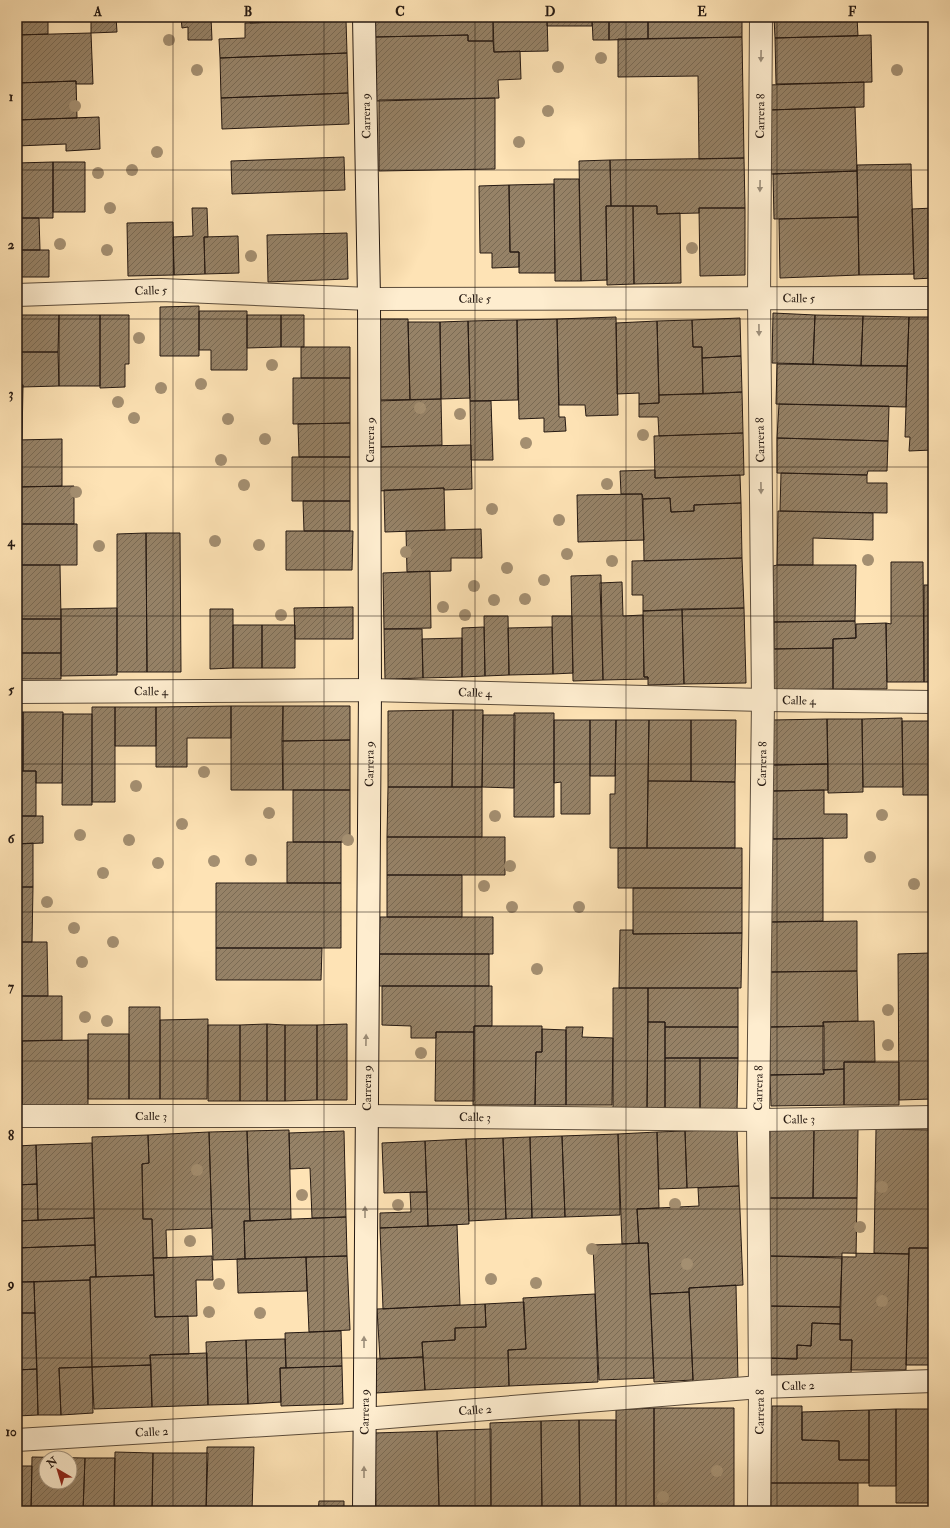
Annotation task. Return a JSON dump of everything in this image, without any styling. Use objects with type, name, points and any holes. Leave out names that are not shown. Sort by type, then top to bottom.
[{"type":"street","name":"Carrera 9","points":[[364,17],[369,299],[370,690],[364,1511]]},
{"type":"street","name":"Carrera 8","points":[[759,1511],[760,1387],[758,1120],[763,700],[759,298],[761,17]]},
{"type":"street","name":"Calle 5","points":[[17,295],[161,290],[369,299],[933,298]]},
{"type":"street","name":"Calle 4","points":[[17,692],[370,690],[763,700],[933,702]]},
{"type":"street","name":"Calle 3","points":[[17,1116],[366,1116],[758,1120],[933,1117]]},
{"type":"street","name":"Calle 2","points":[[17,1440],[364,1419],[760,1387],[933,1380]]},
{"type":"building","points":[[17,17],[48,17],[48,34],[17,35]]},
{"type":"building","points":[[91,17],[116,17],[117,32],[91,33]]},
{"type":"building","points":[[181,17],[211,17],[212,40],[188,40],[188,27],[182,28]]},
{"type":"building","points":[[250,17],[346,17],[346,20],[250,23]]},
{"type":"building","points":[[375,17],[493,17],[493,41],[468,41],[468,35],[375,37]]},
{"type":"building","points":[[493,17],[547,17],[548,51],[494,52]]},
{"type":"building","points":[[547,17],[592,17],[592,26],[547,26]]},
{"type":"building","points":[[592,17],[609,17],[609,40],[593,40]]},
{"type":"building","points":[[609,17],[648,17],[648,39],[609,40]]},
{"type":"building","points":[[648,17],[742,17],[742,37],[648,39]]},
{"type":"building","points":[[774,17],[857,17],[858,36],[775,38]]},
{"type":"building","points":[[346,20],[347,53],[220,58],[219,39],[245,38],[245,23]]},
{"type":"building","points":[[91,33],[93,84],[76,84],[76,81],[17,83],[17,35]]},
{"type":"building","points":[[468,35],[468,41],[493,41],[494,52],[520,51],[521,79],[498,80],[499,98],[376,101],[375,37]]},
{"type":"building","points":[[871,35],[872,82],[776,84],[775,38]]},
{"type":"building","points":[[742,37],[744,158],[699,159],[698,76],[618,77],[618,39]]},
{"type":"building","points":[[347,53],[348,93],[221,98],[220,58]]},
{"type":"building","points":[[76,81],[77,118],[17,120],[17,83]]},
{"type":"building","points":[[864,82],[864,107],[769,110],[768,85]]},
{"type":"building","points":[[348,93],[349,124],[222,129],[221,98]]},
{"type":"building","points":[[495,98],[495,169],[379,171],[379,100]]},
{"type":"building","points":[[855,107],[857,171],[771,174],[769,110]]},
{"type":"building","points":[[99,117],[100,149],[66,151],[66,144],[17,146],[17,120]]},
{"type":"building","points":[[344,157],[345,190],[232,194],[231,161]]},
{"type":"building","points":[[744,158],[745,208],[699,208],[699,213],[657,214],[657,206],[611,206],[610,160]]},
{"type":"building","points":[[610,160],[611,206],[606,206],[607,280],[581,281],[579,161]]},
{"type":"building","points":[[53,162],[85,162],[85,212],[53,212]]},
{"type":"building","points":[[53,162],[53,218],[17,218],[17,163]]},
{"type":"building","points":[[911,164],[914,274],[859,275],[857,165]]},
{"type":"building","points":[[857,171],[858,217],[774,219],[773,174]]},
{"type":"building","points":[[554,179],[579,179],[581,281],[555,281]]},
{"type":"building","points":[[554,184],[555,273],[519,273],[519,252],[510,252],[509,185]]},
{"type":"building","points":[[509,185],[510,252],[519,252],[519,267],[492,268],[492,253],[480,253],[479,186]]},
{"type":"building","points":[[606,206],[633,206],[634,284],[607,285]]},
{"type":"building","points":[[633,206],[657,206],[657,214],[680,213],[681,283],[634,284]]},
{"type":"building","points":[[192,208],[207,208],[208,237],[204,237],[205,274],[174,275],[173,237],[193,236]]},
{"type":"building","points":[[699,208],[745,208],[745,275],[700,276]]},
{"type":"building","points":[[933,208],[933,278],[914,279],[912,209]]},
{"type":"building","points":[[858,217],[859,275],[780,278],[779,219]]},
{"type":"building","points":[[17,218],[39,218],[40,250],[17,250]]},
{"type":"building","points":[[173,222],[174,275],[128,276],[127,223]]},
{"type":"building","points":[[347,233],[348,279],[268,282],[267,235]]},
{"type":"building","points":[[238,236],[239,273],[205,274],[204,237]]},
{"type":"building","points":[[17,250],[49,250],[49,277],[17,277]]},
{"type":"building","points":[[199,306],[199,356],[160,356],[160,307]]},
{"type":"building","points":[[199,311],[247,311],[247,370],[211,370],[211,350],[199,350]]},
{"type":"building","points":[[773,313],[815,315],[813,364],[772,363]]},
{"type":"building","points":[[17,314],[21,314],[21,352],[17,352]]},
{"type":"building","points":[[21,315],[59,315],[58,352],[21,352]]},
{"type":"building","points":[[59,315],[100,315],[100,386],[59,386]]},
{"type":"building","points":[[100,315],[129,315],[129,364],[125,364],[125,387],[100,388]]},
{"type":"building","points":[[247,315],[281,315],[281,347],[247,348]]},
{"type":"building","points":[[281,315],[304,315],[304,347],[281,347]]},
{"type":"building","points":[[815,315],[863,316],[861,366],[813,364]]},
{"type":"building","points":[[863,316],[909,317],[907,366],[861,366]]},
{"type":"building","points":[[616,317],[618,415],[586,416],[585,405],[559,405],[557,319]]},
{"type":"building","points":[[909,317],[933,317],[932,450],[909,451],[910,437],[905,437]]},
{"type":"building","points":[[740,318],[741,356],[702,358],[702,347],[693,347],[692,320]]},
{"type":"building","points":[[375,319],[408,319],[410,400],[376,401]]},
{"type":"building","points":[[557,319],[559,417],[565,417],[566,431],[544,432],[544,418],[519,419],[517,320]]},
{"type":"building","points":[[517,320],[518,400],[470,401],[468,321]]},
{"type":"building","points":[[692,320],[693,347],[702,347],[703,394],[659,395],[657,321]]},
{"type":"building","points":[[468,321],[470,398],[441,399],[440,322]]},
{"type":"building","points":[[657,321],[659,403],[639,404],[639,393],[617,394],[616,323]]},
{"type":"building","points":[[408,322],[440,322],[441,399],[410,400]]},
{"type":"building","points":[[301,347],[350,347],[350,378],[301,378]]},
{"type":"building","points":[[17,352],[58,352],[59,386],[22,387],[23,385],[17,385]]},
{"type":"building","points":[[741,356],[742,392],[703,394],[702,358]]},
{"type":"building","points":[[777,364],[907,366],[906,407],[776,404]]},
{"type":"building","points":[[293,378],[350,378],[350,423],[293,424]]},
{"type":"building","points":[[17,385],[23,385],[22,440],[17,440]]},
{"type":"building","points":[[742,392],[743,433],[659,436],[658,417],[639,417],[639,404],[659,403],[659,395]]},
{"type":"building","points":[[441,399],[442,445],[381,447],[380,400]]},
{"type":"building","points":[[470,401],[491,401],[493,460],[471,460]]},
{"type":"building","points":[[779,404],[889,406],[888,441],[777,438]]},
{"type":"building","points":[[350,423],[350,457],[299,457],[298,424]]},
{"type":"building","points":[[743,433],[744,475],[655,478],[654,436]]},
{"type":"building","points":[[777,438],[888,441],[887,471],[868,471],[867,475],[777,473]]},
{"type":"building","points":[[62,439],[62,486],[17,487],[17,440]]},
{"type":"building","points":[[471,445],[472,489],[444,490],[444,488],[378,491],[378,447]]},
{"type":"building","points":[[292,457],[350,457],[350,501],[292,501]]},
{"type":"building","points":[[655,470],[655,478],[740,475],[741,503],[694,505],[694,511],[671,512],[670,498],[643,499],[642,494],[621,494],[620,471]]},
{"type":"building","points":[[781,473],[867,475],[867,483],[887,483],[887,513],[780,511]]},
{"type":"building","points":[[74,486],[74,524],[17,524],[17,487]]},
{"type":"building","points":[[444,488],[445,530],[385,532],[384,490]]},
{"type":"building","points":[[642,494],[644,540],[578,542],[577,495]]},
{"type":"building","points":[[670,498],[671,512],[694,511],[694,505],[741,503],[742,558],[644,561],[643,499]]},
{"type":"building","points":[[303,501],[350,501],[350,531],[304,531]]},
{"type":"building","points":[[778,511],[873,513],[873,540],[813,538],[813,565],[777,565]]},
{"type":"building","points":[[17,524],[77,524],[77,565],[17,565]]},
{"type":"building","points":[[481,529],[482,558],[451,558],[451,571],[407,572],[406,531]]},
{"type":"building","points":[[286,531],[353,531],[352,570],[286,570]]},
{"type":"building","points":[[146,533],[147,672],[117,672],[117,534]]},
{"type":"building","points":[[146,533],[180,533],[181,672],[147,672]]},
{"type":"building","points":[[742,558],[744,608],[643,611],[643,595],[632,595],[632,561]]},
{"type":"building","points":[[891,562],[923,562],[924,682],[887,682],[886,623],[891,624]]},
{"type":"building","points":[[17,565],[60,565],[61,619],[17,619]]},
{"type":"building","points":[[856,565],[855,621],[774,622],[773,566]]},
{"type":"building","points":[[430,571],[431,628],[384,629],[383,573]]},
{"type":"building","points":[[601,575],[603,680],[573,681],[571,576]]},
{"type":"building","points":[[622,582],[623,616],[643,615],[644,677],[648,677],[648,679],[603,680],[600,583]]},
{"type":"building","points":[[924,585],[933,585],[933,682],[924,682]]},
{"type":"building","points":[[353,607],[353,639],[295,639],[294,608]]},
{"type":"building","points":[[117,608],[117,675],[61,676],[61,609]]},
{"type":"building","points":[[744,608],[746,683],[684,684],[682,609]]},
{"type":"building","points":[[210,609],[233,609],[233,668],[210,669]]},
{"type":"building","points":[[682,609],[684,684],[648,685],[648,677],[644,677],[643,611]]},
{"type":"building","points":[[484,616],[508,616],[509,675],[485,676]]},
{"type":"building","points":[[552,616],[572,616],[573,673],[553,674]]},
{"type":"building","points":[[17,619],[61,619],[61,653],[17,653]]},
{"type":"building","points":[[855,621],[856,638],[833,639],[833,648],[774,649],[774,622]]},
{"type":"building","points":[[886,623],[887,689],[833,689],[833,639],[856,638],[856,624]]},
{"type":"building","points":[[233,625],[262,625],[262,668],[233,668]]},
{"type":"building","points":[[262,625],[295,625],[295,668],[262,668]]},
{"type":"building","points":[[484,627],[485,676],[462,677],[462,628]]},
{"type":"building","points":[[552,627],[553,674],[509,675],[508,628]]},
{"type":"building","points":[[384,629],[422,629],[423,678],[385,679]]},
{"type":"building","points":[[462,638],[462,677],[423,678],[422,639]]},
{"type":"building","points":[[833,648],[833,689],[770,690],[770,649]]},
{"type":"building","points":[[17,653],[61,653],[61,679],[17,679]]},
{"type":"building","points":[[231,706],[283,706],[283,790],[231,790]]},
{"type":"building","points":[[231,706],[231,738],[187,738],[187,767],[156,767],[156,707]]},
{"type":"building","points":[[283,706],[350,706],[350,740],[282,741]]},
{"type":"building","points":[[92,707],[115,707],[115,802],[92,802]]},
{"type":"building","points":[[115,707],[156,707],[156,746],[115,746]]},
{"type":"building","points":[[453,710],[483,710],[482,787],[452,787]]},
{"type":"building","points":[[453,710],[452,787],[388,787],[388,711]]},
{"type":"building","points":[[17,712],[23,712],[23,771],[17,771]]},
{"type":"building","points":[[23,712],[63,712],[62,783],[36,783],[36,771],[23,771]]},
{"type":"building","points":[[514,713],[554,713],[554,817],[514,817]]},
{"type":"building","points":[[63,714],[92,714],[92,805],[62,805]]},
{"type":"building","points":[[483,715],[515,715],[514,788],[482,787]]},
{"type":"building","points":[[902,718],[903,787],[863,787],[862,719]]},
{"type":"building","points":[[827,719],[862,719],[863,792],[828,793]]},
{"type":"building","points":[[827,719],[828,764],[773,765],[772,720]]},
{"type":"building","points":[[554,720],[590,720],[590,814],[561,814],[561,782],[554,783]]},
{"type":"building","points":[[590,720],[616,720],[615,776],[590,776]]},
{"type":"building","points":[[616,720],[649,720],[647,848],[610,848],[610,794],[615,794]]},
{"type":"building","points":[[649,720],[691,720],[691,781],[648,781]]},
{"type":"building","points":[[691,720],[736,720],[735,782],[691,781]]},
{"type":"building","points":[[902,721],[929,721],[930,795],[903,795]]},
{"type":"building","points":[[929,727],[933,727],[933,823],[930,823]]},
{"type":"building","points":[[350,740],[350,790],[283,790],[282,741]]},
{"type":"building","points":[[828,764],[828,790],[772,791],[773,765]]},
{"type":"building","points":[[17,771],[36,771],[36,816],[17,816]]},
{"type":"building","points":[[648,781],[735,782],[735,848],[647,848]]},
{"type":"building","points":[[388,787],[482,787],[482,837],[387,837]]},
{"type":"building","points":[[293,790],[350,790],[350,842],[293,842]]},
{"type":"building","points":[[824,790],[824,814],[847,814],[847,838],[773,839],[772,791]]},
{"type":"building","points":[[17,816],[43,816],[43,843],[17,844]]},
{"type":"building","points":[[387,837],[505,837],[505,875],[387,875]]},
{"type":"building","points":[[823,838],[823,921],[770,922],[769,839]]},
{"type":"building","points":[[287,842],[341,842],[341,883],[287,883]]},
{"type":"building","points":[[33,843],[33,887],[17,887],[17,844]]},
{"type":"building","points":[[618,848],[742,848],[742,888],[618,888]]},
{"type":"building","points":[[387,875],[462,875],[462,917],[387,917]]},
{"type":"building","points":[[216,883],[341,883],[341,948],[216,948]]},
{"type":"building","points":[[17,887],[33,887],[32,942],[17,942]]},
{"type":"building","points":[[633,888],[742,888],[742,933],[633,934]]},
{"type":"building","points":[[380,917],[493,917],[493,954],[379,954]]},
{"type":"building","points":[[857,921],[857,971],[770,972],[770,922]]},
{"type":"building","points":[[620,930],[633,930],[633,934],[742,933],[741,988],[619,988]]},
{"type":"building","points":[[17,942],[47,942],[48,996],[17,996]]},
{"type":"building","points":[[216,948],[322,948],[321,980],[216,980]]},
{"type":"building","points":[[930,953],[931,1099],[899,1100],[898,954]]},
{"type":"building","points":[[379,954],[489,954],[489,986],[379,986]]},
{"type":"building","points":[[857,971],[858,1021],[823,1022],[824,1026],[770,1027],[770,972]]},
{"type":"building","points":[[382,986],[492,986],[492,1026],[474,1026],[474,1032],[436,1032],[436,1038],[411,1038],[411,1026],[382,1025]]},
{"type":"building","points":[[613,988],[648,988],[647,1110],[613,1110]]},
{"type":"building","points":[[648,988],[738,988],[738,1027],[665,1027],[665,1022],[648,1022]]},
{"type":"building","points":[[17,996],[62,996],[62,1040],[17,1041]]},
{"type":"building","points":[[931,997],[933,997],[933,1099],[931,1099]]},
{"type":"building","points":[[129,1007],[160,1007],[160,1099],[129,1099]]},
{"type":"building","points":[[208,1019],[207,1099],[160,1099],[160,1020]]},
{"type":"building","points":[[874,1021],[875,1062],[844,1062],[844,1069],[823,1070],[823,1022]]},
{"type":"building","points":[[648,1022],[665,1022],[665,1110],[647,1110]]},
{"type":"building","points":[[267,1024],[285,1025],[285,1101],[267,1101]]},
{"type":"building","points":[[267,1024],[267,1101],[240,1101],[240,1025]]},
{"type":"building","points":[[347,1024],[347,1100],[317,1100],[317,1025]]},
{"type":"building","points":[[208,1025],[240,1025],[240,1101],[208,1101]]},
{"type":"building","points":[[285,1025],[317,1025],[317,1100],[285,1101]]},
{"type":"building","points":[[474,1026],[542,1026],[542,1052],[536,1052],[535,1105],[473,1105]]},
{"type":"building","points":[[824,1026],[824,1074],[770,1075],[770,1027]]},
{"type":"building","points":[[566,1027],[583,1027],[582,1037],[613,1038],[612,1105],[566,1105]]},
{"type":"building","points":[[665,1027],[738,1027],[738,1058],[665,1058]]},
{"type":"building","points":[[542,1029],[566,1030],[566,1105],[535,1105],[536,1052],[542,1052]]},
{"type":"building","points":[[436,1032],[474,1032],[474,1101],[435,1101]]},
{"type":"building","points":[[88,1034],[129,1034],[129,1099],[88,1099]]},
{"type":"building","points":[[88,1040],[88,1106],[22,1106],[22,1041]]},
{"type":"building","points":[[17,1041],[22,1041],[22,1106],[17,1106]]},
{"type":"building","points":[[665,1058],[700,1058],[700,1110],[665,1110]]},
{"type":"building","points":[[700,1058],[738,1058],[737,1110],[700,1110]]},
{"type":"building","points":[[844,1062],[899,1062],[899,1105],[844,1105]]},
{"type":"building","points":[[844,1069],[844,1105],[771,1106],[770,1075],[824,1074],[823,1070]]},
{"type":"building","points":[[737,1129],[739,1186],[687,1188],[685,1131]]},
{"type":"building","points":[[770,1129],[814,1129],[813,1198],[769,1198]]},
{"type":"building","points":[[814,1129],[858,1129],[857,1198],[813,1198]]},
{"type":"building","points":[[876,1129],[933,1130],[933,1248],[909,1248],[909,1254],[874,1253]]},
{"type":"building","points":[[289,1130],[291,1219],[250,1221],[247,1131]]},
{"type":"building","points":[[247,1131],[250,1221],[244,1221],[245,1259],[213,1260],[209,1132]]},
{"type":"building","points":[[344,1131],[346,1217],[312,1218],[310,1168],[290,1169],[289,1133]]},
{"type":"building","points":[[685,1131],[687,1188],[659,1189],[657,1132]]},
{"type":"building","points":[[209,1132],[212,1228],[166,1230],[167,1258],[153,1258],[152,1219],[143,1219],[142,1164],[149,1163],[148,1135]]},
{"type":"building","points":[[657,1132],[659,1208],[637,1209],[639,1243],[622,1244],[618,1134]]},
{"type":"building","points":[[618,1134],[620,1215],[565,1217],[562,1136]]},
{"type":"building","points":[[148,1135],[149,1163],[142,1164],[143,1219],[152,1219],[154,1275],[96,1277],[92,1137]]},
{"type":"building","points":[[562,1136],[565,1217],[532,1218],[530,1137]]},
{"type":"building","points":[[530,1137],[532,1218],[506,1219],[503,1138]]},
{"type":"building","points":[[503,1138],[506,1219],[469,1221],[466,1139]]},
{"type":"building","points":[[466,1139],[469,1224],[428,1226],[425,1141]]},
{"type":"building","points":[[425,1141],[427,1192],[384,1193],[382,1143]]},
{"type":"building","points":[[92,1143],[94,1218],[38,1220],[36,1145]]},
{"type":"building","points":[[36,1145],[37,1184],[17,1185],[17,1146]]},
{"type":"building","points":[[37,1184],[38,1220],[17,1221],[17,1185]]},
{"type":"building","points":[[739,1186],[743,1285],[689,1288],[689,1292],[650,1294],[648,1243],[639,1243],[637,1209],[699,1206],[698,1188]]},
{"type":"building","points":[[410,1192],[427,1192],[428,1226],[380,1228],[380,1213],[411,1212]]},
{"type":"building","points":[[769,1198],[857,1198],[856,1257],[769,1256]]},
{"type":"building","points":[[346,1217],[347,1256],[245,1259],[244,1221]]},
{"type":"building","points":[[94,1218],[95,1245],[17,1248],[17,1221]]},
{"type":"building","points":[[457,1225],[460,1305],[383,1309],[380,1228]]},
{"type":"building","points":[[648,1243],[654,1378],[599,1380],[593,1245]]},
{"type":"building","points":[[95,1245],[96,1277],[90,1277],[90,1280],[17,1282],[17,1248]]},
{"type":"building","points":[[909,1248],[933,1248],[933,1365],[906,1365]]},
{"type":"building","points":[[842,1253],[909,1254],[906,1370],[851,1370],[852,1340],[840,1340]]},
{"type":"building","points":[[212,1256],[213,1280],[196,1280],[197,1316],[155,1317],[153,1258]]},
{"type":"building","points":[[347,1256],[350,1330],[309,1332],[306,1257]]},
{"type":"building","points":[[768,1256],[842,1258],[840,1307],[767,1306]]},
{"type":"building","points":[[306,1257],[307,1291],[238,1293],[237,1259]]},
{"type":"building","points":[[154,1275],[155,1317],[188,1316],[189,1354],[150,1355],[151,1365],[92,1367],[90,1277]]},
{"type":"building","points":[[90,1280],[92,1367],[59,1368],[61,1415],[38,1415],[34,1282]]},
{"type":"building","points":[[17,1282],[34,1282],[35,1313],[17,1313]]},
{"type":"building","points":[[736,1285],[738,1381],[692,1382],[689,1288]]},
{"type":"building","points":[[689,1292],[693,1380],[654,1382],[650,1294]]},
{"type":"building","points":[[595,1294],[598,1382],[509,1386],[508,1350],[526,1349],[523,1298]]},
{"type":"building","points":[[524,1302],[526,1349],[508,1350],[509,1386],[425,1390],[422,1342],[455,1340],[455,1328],[486,1327],[485,1304]]},
{"type":"building","points":[[485,1304],[486,1327],[455,1328],[455,1340],[422,1342],[423,1357],[380,1359],[377,1309]]},
{"type":"building","points":[[767,1306],[840,1307],[840,1324],[812,1323],[811,1346],[797,1345],[797,1359],[764,1358]]},
{"type":"building","points":[[17,1313],[35,1313],[37,1369],[17,1370]]},
{"type":"building","points":[[812,1323],[840,1324],[840,1340],[852,1340],[851,1376],[768,1375],[768,1358],[797,1359],[797,1345],[811,1346]]},
{"type":"building","points":[[341,1331],[342,1366],[286,1368],[285,1333]]},
{"type":"building","points":[[285,1339],[286,1368],[280,1368],[281,1402],[248,1404],[246,1340]]},
{"type":"building","points":[[246,1340],[248,1404],[208,1405],[206,1342]]},
{"type":"building","points":[[207,1353],[208,1405],[152,1407],[150,1355]]},
{"type":"building","points":[[423,1357],[425,1390],[376,1393],[375,1359]]},
{"type":"building","points":[[151,1365],[152,1407],[94,1409],[92,1367]]},
{"type":"building","points":[[342,1366],[343,1404],[281,1406],[280,1368]]},
{"type":"building","points":[[92,1367],[93,1413],[61,1415],[59,1368]]},
{"type":"building","points":[[37,1369],[38,1415],[17,1416],[17,1370]]},
{"type":"building","points":[[772,1406],[802,1406],[802,1440],[839,1441],[839,1460],[869,1460],[869,1483],[771,1483]]},
{"type":"building","points":[[654,1408],[654,1511],[616,1511],[616,1410]]},
{"type":"building","points":[[654,1408],[734,1408],[734,1511],[654,1511]]},
{"type":"building","points":[[896,1409],[896,1486],[869,1486],[869,1410]]},
{"type":"building","points":[[896,1409],[933,1409],[933,1503],[896,1503]]},
{"type":"building","points":[[869,1410],[869,1460],[839,1460],[839,1441],[802,1440],[802,1412]]},
{"type":"building","points":[[579,1420],[580,1511],[542,1511],[541,1421]]},
{"type":"building","points":[[579,1420],[616,1420],[616,1511],[580,1511]]},
{"type":"building","points":[[541,1421],[542,1511],[491,1511],[490,1423]]},
{"type":"building","points":[[491,1429],[491,1506],[439,1506],[437,1431]]},
{"type":"building","points":[[437,1431],[439,1506],[376,1507],[375,1433]]},
{"type":"building","points":[[207,1447],[254,1447],[252,1511],[206,1511]]},
{"type":"building","points":[[115,1452],[153,1453],[152,1511],[114,1511]]},
{"type":"building","points":[[153,1453],[208,1453],[206,1511],[152,1511]]},
{"type":"building","points":[[32,1457],[38,1457],[38,1490],[78,1490],[78,1458],[85,1458],[83,1511],[31,1511]]},
{"type":"building","points":[[85,1458],[115,1458],[114,1511],[83,1511]]},
{"type":"building","points":[[17,1466],[32,1466],[31,1511],[17,1511]]},
{"type":"building","points":[[771,1483],[858,1483],[858,1511],[771,1511]]},
{"type":"building","points":[[319,1501],[344,1501],[344,1511],[318,1511]]},
{"type":"building","points":[[491,1506],[491,1511],[375,1511],[376,1507]]}]
